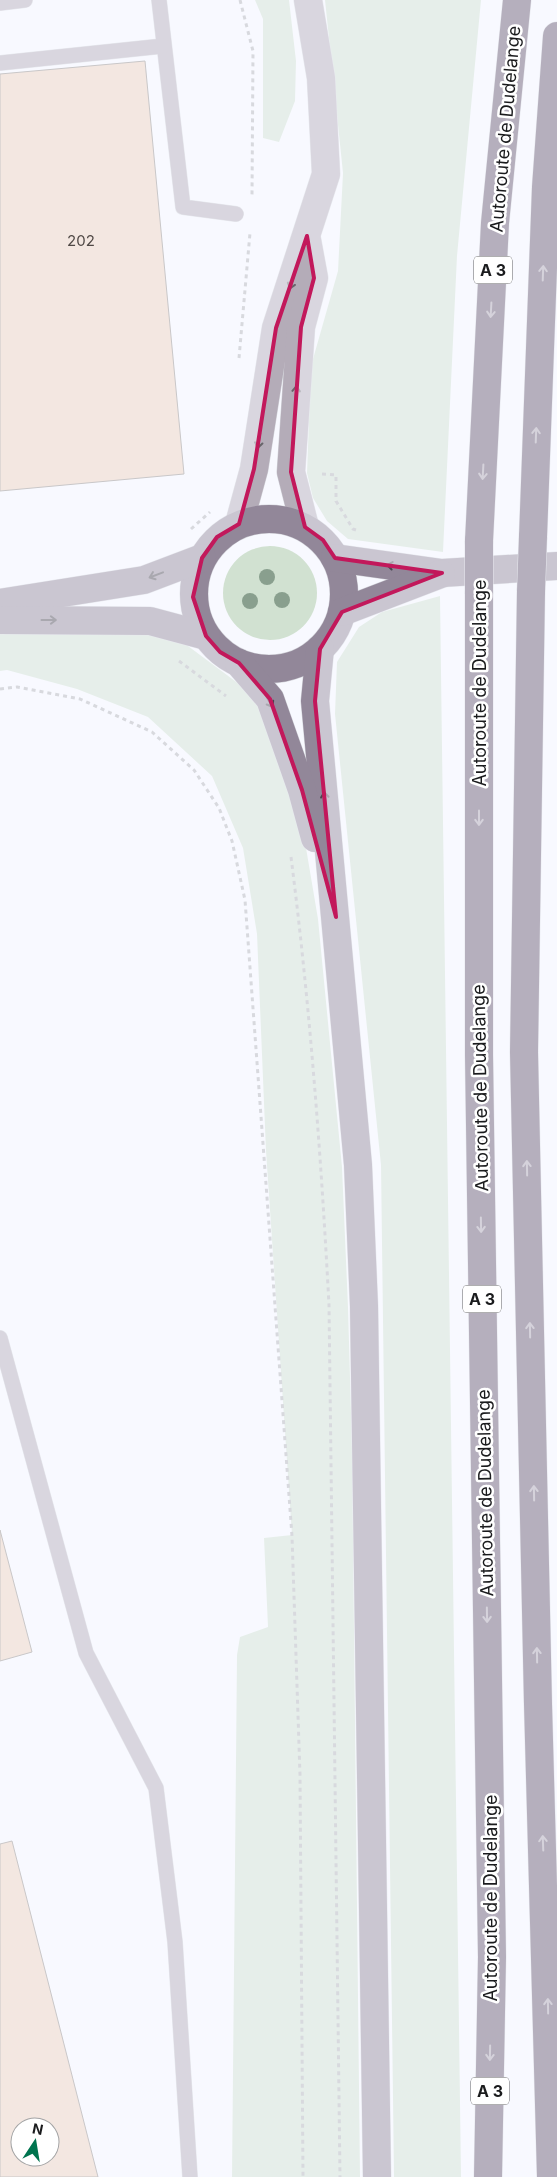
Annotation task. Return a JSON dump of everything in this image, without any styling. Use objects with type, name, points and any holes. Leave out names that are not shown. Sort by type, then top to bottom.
[{"type":"highway","name":"Autoroute de Dudelange","points":[[488,2177],[492,1957],[479,1056],[479,541],[495,223],[517,0]]},
{"type":"highway","points":[[551,2177],[524,1052],[532,537],[546,188],[557,36]]},
{"type":"main road","points":[[261,518],[284,520],[305,527],[322,540],[336,558],[342,575],[344,594],[342,612],[334,632],[320,649],[302,661],[282,668],[260,668],[239,663],[220,652],[206,636],[197,617],[193,597],[195,577],[202,558],[217,537],[239,524],[261,518]]},
{"type":"main road","points":[[0,603],[144,580],[202,558]]},
{"type":"main road","points":[[336,558],[442,573],[557,566]]},
{"type":"main road","points":[[342,612],[442,573]]},
{"type":"main road","points":[[0,620],[150,621],[206,636]]},
{"type":"main road","points":[[320,649],[315,701],[358,1165],[364,1306],[377,2177]]},
{"type":"main road","points":[[239,663],[270,699],[302,790],[336,917]]},
{"type":"street","points":[[239,524],[254,469],[276,328],[326,174],[321,78],[308,0]]},
{"type":"street","points":[[305,527],[290,472],[301,327],[314,278],[307,236]]},
{"type":"lane","points":[[0,2],[25,0]]},
{"type":"lane","points":[[158,0],[184,207],[236,214]]},
{"type":"lane","points":[[0,63],[163,46]]},
{"type":"lane","points":[[0,1338],[86,1653],[156,1788],[175,1942],[190,2177]]},
{"type":"path","points":[[290,472],[336,474],[336,501],[353,529],[361,533]]},
{"type":"path","points":[[190,530],[212,511]]},
{"type":"path","points":[[173,655],[186,668],[226,696],[232,703]]},
{"type":"path","points":[[0,689],[17,687],[80,699],[152,732],[194,770],[219,808],[232,841],[245,900],[292,1536],[300,1775],[303,2177]]},
{"type":"path","points":[[290,853],[304,955],[321,1158],[328,1305],[340,2177]]},
{"type":"highlighted area","points":[[307,236],[314,278],[301,327],[291,472],[305,527],[323,540],[335,558],[442,573],[342,612],[320,649],[315,701],[336,917],[302,790],[270,699],[239,663],[220,652],[206,636],[193,597],[202,558],[217,537],[239,524],[254,469],[276,328]]},
{"type":"green space","points":[[255,0],[289,0],[296,61],[295,101],[279,142],[263,138],[263,19]]},
{"type":"green space","points":[[325,0],[481,0],[457,256],[443,552],[348,539],[327,521],[313,498],[307,473],[311,366],[338,271],[343,173]]},
{"type":"green space","points":[[270,546],[288,550],[303,560],[313,575],[317,593],[313,611],[303,626],[288,636],[270,640],[252,636],[237,626],[227,611],[223,593],[227,575],[237,560],[252,550]]},
{"type":"green space","points":[[440,596],[461,2177],[394,2177],[381,1165],[335,714],[337,662],[359,627],[382,612]]},
{"type":"green space","points":[[32,629],[153,635],[184,643],[243,687],[256,701],[289,784],[303,830],[318,919],[342,1167],[348,1307],[352,1448],[360,2177],[232,2177],[237,1655],[240,1637],[268,1627],[264,1538],[292,1535],[266,1151],[257,934],[243,848],[212,776],[148,717],[77,689],[7,670],[0,671],[0,632]]},
{"type":"building","points":[[145,61],[184,474],[0,491],[0,74]]},
{"type":"building","points":[[0,1530],[32,1652],[0,1661]]},
{"type":"building","points":[[12,1841],[98,2177],[0,2177],[0,1844]]}]
